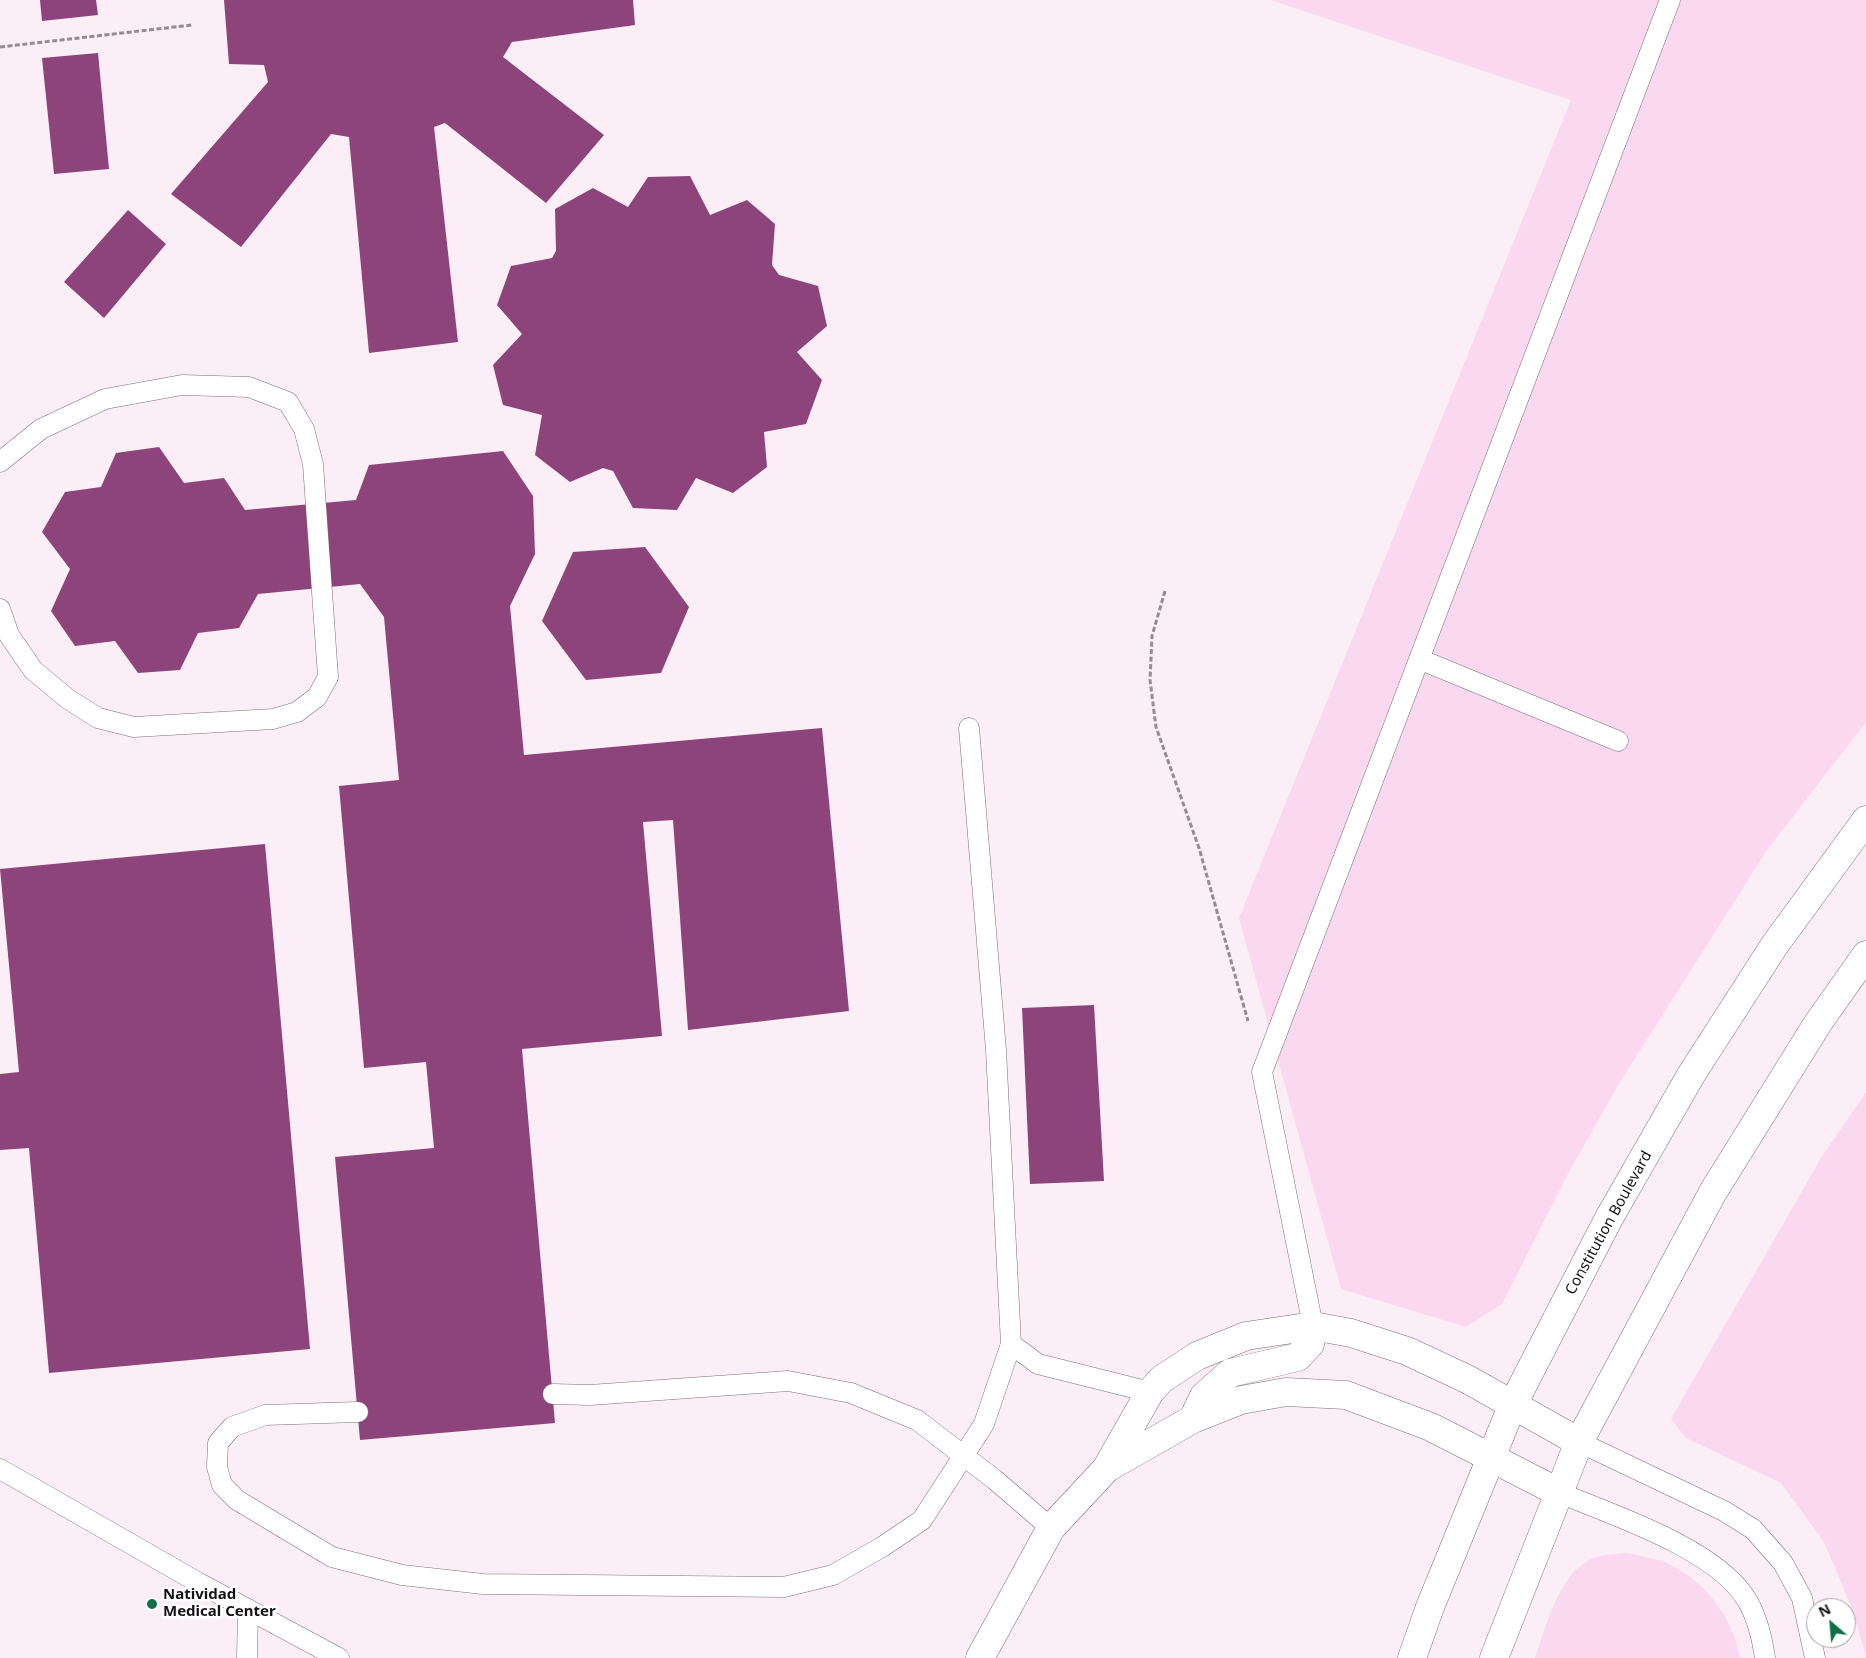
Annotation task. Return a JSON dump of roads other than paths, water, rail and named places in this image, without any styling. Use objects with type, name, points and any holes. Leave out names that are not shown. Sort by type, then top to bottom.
[{"type":"main road","name":"Constitution Boulevard","points":[[1412,1658],[1430,1607],[1489,1458],[1513,1404],[1609,1218],[1691,1075],[1774,946],[1866,820]]},
{"type":"main road","points":[[1494,1658],[1579,1442],[1713,1192],[1818,1023],[1866,955]]},
{"type":"main road","points":[[1193,1419],[1204,1396],[1230,1373],[1298,1358],[1310,1344],[1313,1326]]},
{"type":"main road","points":[[980,1658],[1052,1528],[1106,1469],[1150,1392],[1162,1380],[1197,1356],[1246,1336],[1313,1326],[1351,1333],[1407,1351],[1467,1379],[1579,1442]]},
{"type":"main road","points":[[1106,1469],[1193,1419],[1241,1400],[1286,1392],[1346,1395],[1431,1426],[1489,1458],[1560,1493]]},
{"type":"lane","points":[[1313,1326],[1262,1072],[1670,0]]},
{"type":"lane","points":[[0,462],[40,430],[105,399],[182,384],[249,387],[288,402],[304,429],[313,464],[328,677],[317,697],[297,712],[273,719],[134,727],[98,718],[68,699],[33,670],[9,635],[0,609]]},
{"type":"lane","points":[[1419,659],[1618,741]]},
{"type":"lane","points":[[358,1412],[265,1415],[232,1427],[218,1443],[217,1467],[222,1485],[236,1500],[332,1557],[402,1575],[482,1584],[784,1587],[833,1575],[882,1548],[922,1520],[984,1424],[1010,1344],[996,1050],[969,728]]},
{"type":"lane","points":[[1010,1344],[1038,1364],[1150,1392]]},
{"type":"lane","points":[[553,1394],[590,1395],[788,1381],[850,1393],[917,1420],[1052,1528]]},
{"type":"lane","points":[[1579,1442],[1715,1506],[1753,1529],[1783,1563],[1802,1598],[1815,1658]]},
{"type":"lane","points":[[0,1469],[199,1583],[339,1658]]},
{"type":"lane","points":[[1560,1493],[1640,1526],[1686,1548],[1723,1574],[1745,1596],[1761,1631],[1765,1658]]},
{"type":"lane","points":[[247,1658],[248,1609]]},
{"type":"place","name":"Natividad Medical Center","points":[[152,1604]]}]
